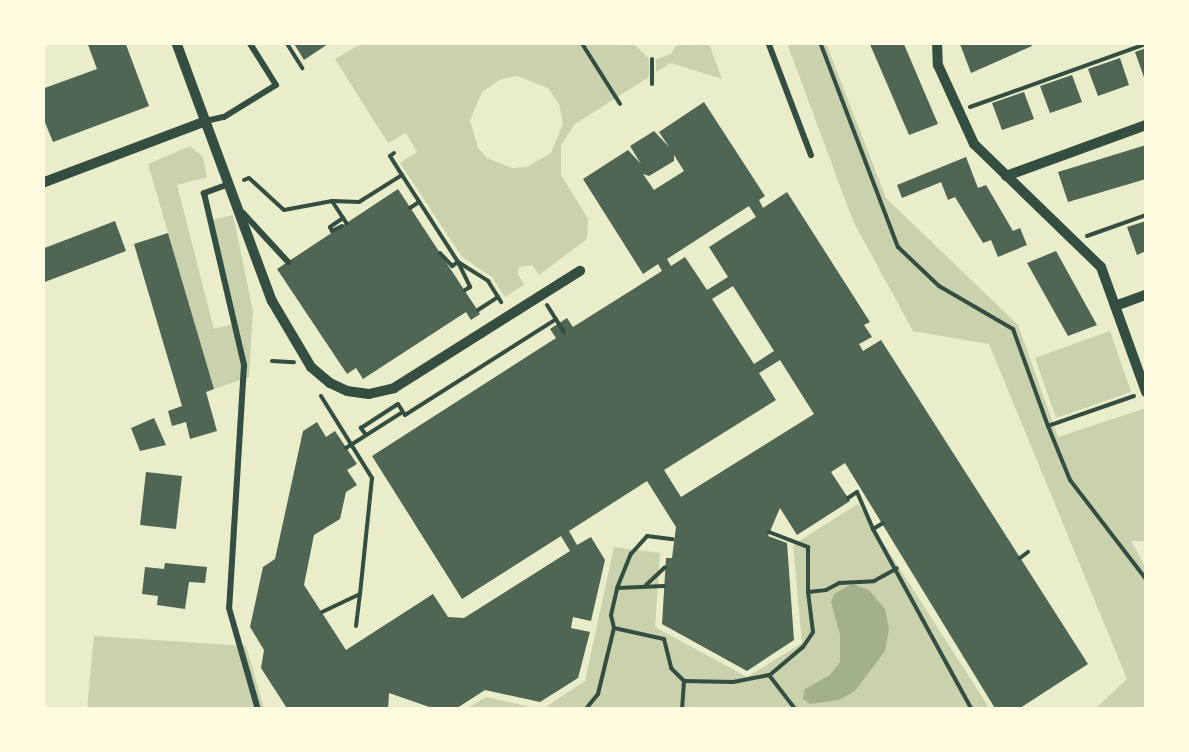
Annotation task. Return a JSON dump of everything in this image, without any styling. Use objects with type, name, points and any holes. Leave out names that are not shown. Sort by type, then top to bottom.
[{"type":"street","points":[[176,42],[243,214],[272,301],[311,366],[347,391],[368,394],[394,388],[580,271]]},
{"type":"street","points":[[937,42],[938,66],[974,144],[1101,267],[1146,392]]},
{"type":"street","points":[[42,183],[206,121]]},
{"type":"street","points":[[1006,176],[1146,125]]},
{"type":"street","points":[[1115,306],[1146,295]]},
{"type":"lane","points":[[206,121],[224,117],[276,84],[250,42]]},
{"type":"lane","points":[[768,42],[811,155]]},
{"type":"lane","points":[[230,184],[204,192],[244,365],[229,608],[258,710]]},
{"type":"lane","points":[[243,214],[288,262]]},
{"type":"path","points":[[286,42],[302,68]]},
{"type":"path","points":[[581,42],[620,104]]},
{"type":"path","points":[[820,42],[898,247],[939,286],[1013,329],[1070,480],[1146,579]]},
{"type":"path","points":[[956,112],[1146,44]]},
{"type":"path","points":[[652,59],[652,84]]},
{"type":"path","points":[[394,154],[390,156],[458,262],[470,287],[465,290]]},
{"type":"path","points":[[230,184],[249,178],[284,210],[332,201],[359,202],[402,174]]},
{"type":"path","points":[[332,201],[344,223]]},
{"type":"path","points":[[410,208],[419,202]]},
{"type":"path","points":[[1073,241],[1146,215]]},
{"type":"path","points":[[440,254],[452,266],[458,262]]},
{"type":"path","points":[[458,262],[488,280],[503,304]]},
{"type":"path","points":[[478,310],[498,297]]},
{"type":"path","points":[[349,446],[556,319]]},
{"type":"path","points":[[272,362],[290,362],[303,370]]},
{"type":"path","points":[[1048,426],[1146,392]]},
{"type":"path","points":[[320,394],[372,478],[356,626]]},
{"type":"path","points":[[848,498],[857,492],[873,529],[972,710]]},
{"type":"path","points":[[873,529],[884,523]]},
{"type":"path","points":[[614,628],[664,639],[670,668],[684,681],[733,682],[770,675],[813,632],[808,547],[769,532]]},
{"type":"path","points":[[585,710],[598,694],[614,628],[610,615],[631,554],[648,536],[673,538]]},
{"type":"path","points":[[1020,558],[1028,552]]},
{"type":"path","points":[[646,585],[666,567]]},
{"type":"path","points":[[808,592],[826,590],[839,583],[874,581],[897,568]]},
{"type":"path","points":[[617,588],[664,586]]},
{"type":"path","points":[[322,612],[360,594]]},
{"type":"path","points":[[770,675],[796,710]]},
{"type":"path","points":[[682,710],[684,681]]},
{"type":"shaded area","points":[[362,43],[633,43],[649,59],[649,77],[575,124],[561,145],[561,175],[588,219],[587,239],[539,275],[532,265],[519,267],[524,285],[505,297],[492,277],[462,257],[400,163],[417,152],[406,133],[388,143],[335,59]],"holes":[[[517,76],[548,88],[559,104],[563,124],[551,153],[527,167],[512,168],[487,158],[478,148],[470,120],[482,92],[501,79]]]},
{"type":"shaded area","points":[[678,43],[709,43],[722,79],[671,63],[656,72],[656,59],[671,54]]},
{"type":"shaded area","points":[[787,43],[826,43],[886,198],[1018,325],[1058,437],[1146,408],[1146,541],[1131,541],[1146,568],[1146,709],[1095,709],[1127,679],[989,344],[913,331],[853,221]]},
{"type":"shaded area","points":[[190,146],[203,157],[207,177],[177,185],[214,329],[237,323],[211,220],[233,215],[253,311],[249,377],[214,389],[148,164]]},
{"type":"shaded area","points":[[1110,331],[1131,392],[1056,418],[1035,358]]},
{"type":"shaded area","points":[[858,504],[990,709],[541,710],[585,681],[614,547],[660,553],[655,627],[747,677],[802,643],[793,545]]},
{"type":"shaded area","points":[[852,584],[869,590],[885,609],[889,629],[885,651],[855,691],[839,700],[810,704],[803,699],[805,689],[830,675],[840,662],[840,634],[831,602],[834,594]]},
{"type":"shaded area","points":[[94,636],[246,646],[264,709],[87,710]]},
{"type":"shaded area","points":[[486,697],[539,709],[466,709]]},
{"type":"building","points":[[87,42],[125,42],[149,106],[53,142],[42,115],[42,89],[97,69]]},
{"type":"building","points":[[293,42],[331,42],[304,60]]},
{"type":"building","points":[[869,42],[903,42],[938,124],[909,135]]},
{"type":"building","points":[[1031,42],[1032,46],[971,73],[960,44]]},
{"type":"building","points":[[1146,48],[1146,83],[1135,52]]},
{"type":"building","points":[[1120,58],[1129,85],[1098,96],[1088,69]]},
{"type":"building","points":[[1072,75],[1082,102],[1050,113],[1040,86]]},
{"type":"building","points":[[1024,92],[1034,119],[1002,130],[992,103]]},
{"type":"building","points":[[704,102],[765,196],[759,200],[763,208],[787,192],[870,322],[864,325],[872,337],[859,344],[863,351],[881,340],[1088,664],[1017,710],[996,710],[845,463],[831,472],[850,501],[797,535],[780,508],[768,536],[787,543],[794,640],[747,671],[662,624],[666,558],[672,558],[676,527],[647,481],[569,531],[577,545],[591,537],[605,560],[591,621],[573,617],[571,628],[590,632],[578,678],[540,702],[485,690],[454,710],[438,710],[389,693],[388,710],[288,710],[261,668],[264,650],[250,627],[263,567],[275,559],[303,431],[317,422],[326,437],[335,431],[357,464],[347,470],[357,485],[346,492],[340,519],[314,535],[304,585],[346,650],[433,594],[448,617],[464,618],[570,551],[561,536],[462,599],[372,456],[556,338],[550,329],[567,318],[573,327],[662,271],[658,264],[643,274],[583,179],[628,150],[641,164],[630,146],[654,131],[669,147],[659,132]],"holes":[[[674,155],[684,171],[654,190],[643,174],[649,176],[674,161]],[[749,206],[756,217],[709,247],[728,277],[707,290],[685,257],[671,266],[667,259]],[[733,286],[774,351],[754,364],[712,299]],[[780,360],[814,414],[681,497],[664,470],[776,400],[759,373]]]},
{"type":"building","points":[[1146,145],[1146,179],[1068,202],[1058,172]]},
{"type":"building","points":[[966,157],[978,188],[986,185],[1013,231],[1020,228],[1027,245],[998,257],[991,240],[983,243],[955,197],[948,200],[941,182],[902,198],[897,185]]},
{"type":"building","points":[[398,189],[480,314],[471,320],[466,312],[363,379],[356,368],[347,374],[277,269]]},
{"type":"building","points":[[115,221],[126,251],[42,283],[42,249]]},
{"type":"building","points":[[1146,221],[1146,251],[1137,255],[1127,227]]},
{"type":"building","points":[[168,233],[214,389],[206,392],[217,431],[190,439],[186,422],[172,426],[168,411],[182,406],[134,244]]},
{"type":"building","points":[[1056,251],[1097,325],[1068,336],[1027,263]]},
{"type":"building","points":[[154,418],[166,445],[140,451],[131,428]]},
{"type":"building","points":[[146,472],[182,476],[176,529],[140,525]]},
{"type":"building","points":[[165,563],[207,567],[205,583],[189,582],[185,609],[157,605],[158,596],[142,594],[145,567],[164,569]]}]
